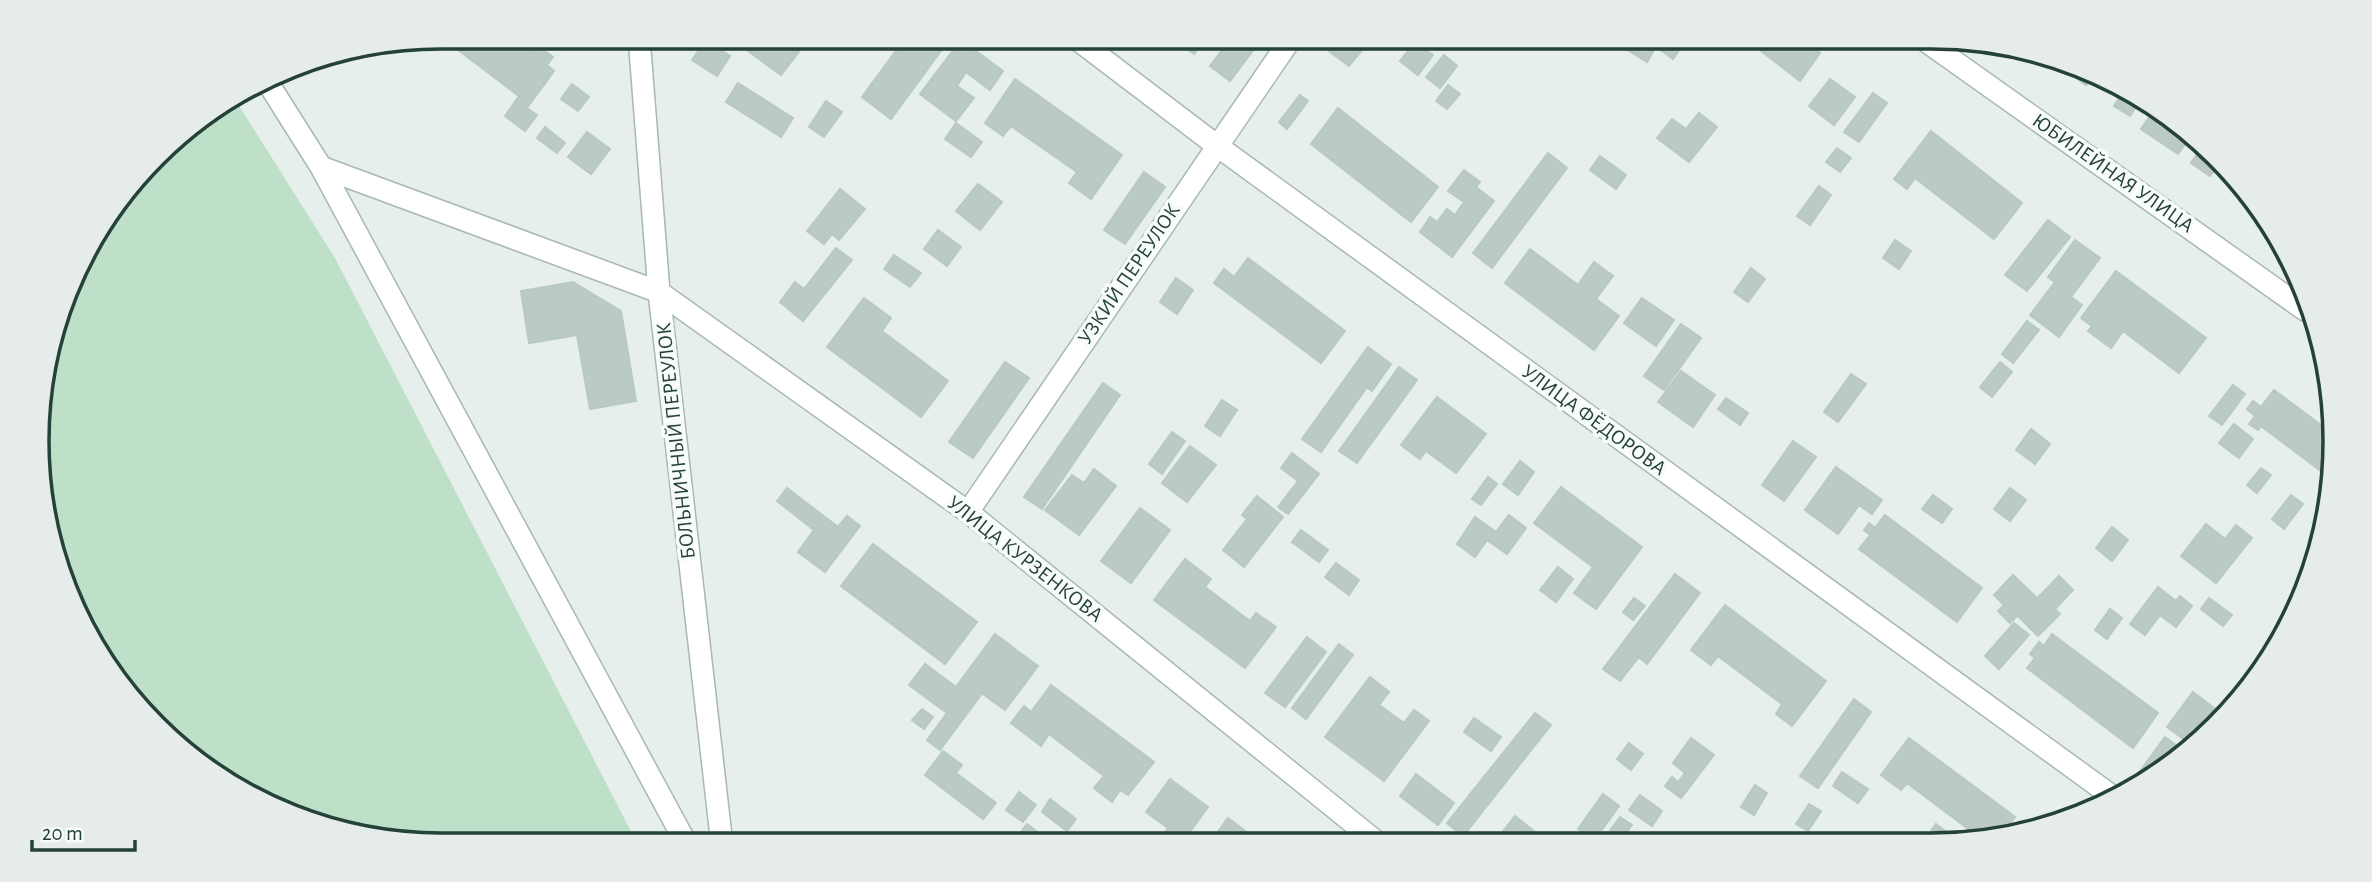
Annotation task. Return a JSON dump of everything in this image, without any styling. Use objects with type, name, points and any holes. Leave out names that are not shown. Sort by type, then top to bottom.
[{"type":"street","name":"БОЛЬНИЧНЫЙ ПЕРЕУЛОК","points":[[640,49],[659,292],[721,833]]},
{"type":"street","name":"УЛИЦА ФЁДОРОВА","points":[[1090,49],[1216,145],[2106,792]]},
{"type":"street","name":"УЗКИЙ ПЕРЕУЛОК","points":[[968,512],[1284,49]]},
{"type":"street","name":"ЮБИЛЕЙНАЯ УЛИЦА","points":[[1937,49],[2298,305]]},
{"type":"street","points":[[271,88],[321,167],[681,833]]},
{"type":"street","name":"УЛИЦА КУРЗЕНКОВА","points":[[321,167],[659,292],[968,512],[1366,833]]},
{"type":"green space","points":[[239,106],[335,258],[632,833],[441,833],[390,830],[340,820],[291,803],[223,767],[183,736],[130,680],[89,614],[62,542],[52,492],[50,415],[62,340],[70,315],[89,268],[115,223],[164,164],[202,130]]},
{"type":"building","points":[[457,49],[526,49],[530,52],[533,49],[542,49],[553,57],[547,65],[554,71],[527,108],[537,115],[525,131],[505,116],[519,96]]},
{"type":"building","points":[[700,49],[720,49],[730,56],[717,76],[692,60]]},
{"type":"building","points":[[750,49],[801,49],[781,75],[748,51]]},
{"type":"building","points":[[897,49],[942,49],[891,119],[862,97]]},
{"type":"building","points":[[954,49],[973,49],[1003,71],[990,90],[966,72],[957,86],[974,98],[956,121],[920,94]]},
{"type":"building","points":[[1223,49],[1254,49],[1230,81],[1210,66]]},
{"type":"building","points":[[1330,49],[1363,49],[1349,66],[1329,51]]},
{"type":"building","points":[[1409,49],[1425,49],[1433,55],[1418,75],[1400,61]]},
{"type":"building","points":[[1626,49],[1654,49],[1647,62]]},
{"type":"building","points":[[1662,49],[1680,49],[1673,59]]},
{"type":"building","points":[[1759,49],[1815,49],[1820,53],[1800,81]]},
{"type":"building","points":[[1444,55],[1457,66],[1440,88],[1426,77]]},
{"type":"building","points":[[1015,79],[1122,155],[1091,199],[1069,183],[1077,172],[1011,126],[1003,136],[985,123]]},
{"type":"building","points":[[1830,79],[1855,97],[1834,125],[1809,106]]},
{"type":"building","points":[[738,83],[793,118],[781,137],[726,102]]},
{"type":"building","points":[[572,84],[589,97],[578,111],[561,99]]},
{"type":"building","points":[[1448,85],[1460,94],[1447,109],[1436,101]]},
{"type":"building","points":[[1873,93],[1887,103],[1859,142],[1844,132]]},
{"type":"building","points":[[1300,95],[1308,101],[1287,129],[1279,122]]},
{"type":"building","points":[[2119,98],[2136,107],[2130,116],[2114,106]]},
{"type":"building","points":[[826,101],[842,112],[824,137],[809,127]]},
{"type":"building","points":[[1338,108],[1438,187],[1411,222],[1311,144]]},
{"type":"building","points":[[1699,113],[1717,127],[1689,162],[1657,138],[1672,119],[1686,129]]},
{"type":"building","points":[[2150,116],[2186,143],[2178,154],[2141,129]]},
{"type":"building","points":[[956,123],[982,142],[971,157],[945,139]]},
{"type":"building","points":[[545,127],[565,143],[557,153],[537,138]]},
{"type":"building","points":[[1931,131],[2022,203],[1994,239],[1915,178],[1907,189],[1894,179]]},
{"type":"building","points":[[587,132],[610,149],[591,174],[568,157]]},
{"type":"building","points":[[1837,148],[1851,158],[1840,172],[1826,162]]},
{"type":"building","points":[[1548,153],[1567,168],[1492,268],[1473,253]]},
{"type":"building","points":[[2197,154],[2214,170],[2210,176],[2191,163]]},
{"type":"building","points":[[1600,156],[1626,175],[1616,189],[1590,170]]},
{"type":"building","points":[[1464,170],[1480,182],[1476,187],[1494,201],[1452,257],[1420,232],[1430,217],[1437,222],[1447,209],[1455,215],[1464,202],[1448,191]]},
{"type":"building","points":[[1144,172],[1165,187],[1125,244],[1104,230]]},
{"type":"building","points":[[978,184],[1002,202],[980,230],[956,211]]},
{"type":"building","points":[[1819,186],[1831,195],[1810,225],[1797,216]]},
{"type":"building","points":[[840,189],[865,209],[839,240],[832,234],[824,244],[807,231]]},
{"type":"building","points":[[2048,220],[2070,237],[2027,291],[2005,275]]},
{"type":"building","points":[[938,230],[961,247],[947,266],[924,249]]},
{"type":"building","points":[[1895,240],[1911,251],[1899,269],[1883,258]]},
{"type":"building","points":[[2075,240],[2100,258],[2071,297],[2082,305],[2059,337],[2030,315],[2055,282],[2048,277]]},
{"type":"building","points":[[836,248],[852,260],[803,321],[780,302],[795,282],[804,289]]},
{"type":"building","points":[[1530,249],[1578,285],[1594,262],[1613,276],[1596,299],[1619,316],[1594,350],[1505,283]]},
{"type":"building","points":[[894,255],[921,273],[910,287],[884,269]]},
{"type":"building","points":[[1248,258],[1345,331],[1321,363],[1214,283],[1224,269],[1234,277]]},
{"type":"building","points":[[1751,268],[1765,279],[1748,302],[1734,292]]},
{"type":"building","points":[[2116,271],[2206,338],[2179,373],[2123,331],[2111,348],[2088,331],[2092,326],[2081,318]]},
{"type":"building","points":[[1176,278],[1193,290],[1177,314],[1160,302]]},
{"type":"building","points":[[573,282],[621,311],[636,401],[590,409],[577,335],[529,343],[521,291]]},
{"type":"building","points":[[864,298],[891,318],[882,331],[948,381],[921,417],[827,347]]},
{"type":"building","points":[[1642,298],[1674,320],[1656,346],[1624,323]]},
{"type":"building","points":[[2027,321],[2039,330],[2013,363],[2002,354]]},
{"type":"building","points":[[1681,324],[1701,338],[1664,390],[1644,376]]},
{"type":"building","points":[[1368,347],[1391,364],[1372,391],[1367,387],[1321,452],[1302,439]]},
{"type":"building","points":[[1005,362],[1029,378],[973,458],[949,442]]},
{"type":"building","points":[[2000,362],[2012,372],[1992,397],[1980,387]]},
{"type":"building","points":[[1399,367],[1417,380],[1357,463],[1339,451]]},
{"type":"building","points":[[1681,371],[1715,395],[1693,427],[1658,402]]},
{"type":"building","points":[[1851,374],[1866,384],[1838,422],[1824,412]]},
{"type":"building","points":[[1103,383],[1120,395],[1042,509],[1024,497]]},
{"type":"building","points":[[2233,385],[2245,394],[2222,425],[2209,416]]},
{"type":"building","points":[[2274,390],[2322,426],[2322,472],[2261,426],[2258,430],[2249,424],[2255,416],[2247,409],[2253,401],[2261,407]]},
{"type":"building","points":[[1437,397],[1486,434],[1456,473],[1426,451],[1420,459],[1401,445]]},
{"type":"building","points":[[1726,398],[1748,413],[1740,425],[1718,409]]},
{"type":"building","points":[[1222,400],[1237,410],[1220,436],[1205,426]]},
{"type":"building","points":[[2234,424],[2253,439],[2239,458],[2219,443]]},
{"type":"building","points":[[2031,429],[2050,444],[2035,464],[2016,450]]},
{"type":"building","points":[[1172,432],[1185,441],[1162,474],[1149,464]]},
{"type":"building","points":[[1793,441],[1816,457],[1784,501],[1762,485]]},
{"type":"building","points":[[1190,446],[1216,465],[1187,502],[1162,483]]},
{"type":"building","points":[[1292,453],[1319,474],[1288,514],[1278,507],[1298,481],[1281,468]]},
{"type":"building","points":[[1520,461],[1534,472],[1518,495],[1503,484]]},
{"type":"building","points":[[1836,467],[1882,500],[1872,514],[1859,505],[1838,534],[1805,510]]},
{"type":"building","points":[[2261,468],[2271,475],[2257,493],[2247,485]]},
{"type":"building","points":[[1094,469],[1116,486],[1079,535],[1045,510],[1072,475],[1084,483]]},
{"type":"building","points":[[1488,477],[1497,484],[1481,505],[1472,499]]},
{"type":"building","points":[[1561,487],[1642,547],[1596,609],[1574,593],[1593,567],[1534,523]]},
{"type":"building","points":[[787,488],[838,527],[847,516],[860,526],[825,572],[798,552],[814,530],[777,501]]},
{"type":"building","points":[[2010,488],[2026,500],[2010,521],[1994,509]]},
{"type":"building","points":[[1933,495],[1952,509],[1942,523],[1922,509]]},
{"type":"building","points":[[2291,495],[2303,504],[2284,529],[2272,519]]},
{"type":"building","points":[[1257,496],[1283,517],[1244,567],[1223,550],[1247,519],[1242,515]]},
{"type":"building","points":[[1140,508],[1170,530],[1131,583],[1101,561]]},
{"type":"building","points":[[1509,515],[1526,528],[1507,554],[1487,540],[1475,557],[1457,544],[1475,517],[1496,532]]},
{"type":"building","points":[[1885,515],[1982,588],[1957,622],[1859,549],[1870,535],[1864,530],[1869,523],[1875,528]]},
{"type":"building","points":[[2206,524],[2225,539],[2236,525],[2252,538],[2216,583],[2181,556]]},
{"type":"building","points":[[2112,527],[2128,540],[2112,561],[2096,548]]},
{"type":"building","points":[[1301,530],[1328,550],[1319,562],[1292,542]]},
{"type":"building","points":[[873,544],[977,622],[945,664],[841,586]]},
{"type":"building","points":[[1185,559],[1211,579],[1205,587],[1250,621],[1256,613],[1276,627],[1245,668],[1154,600]]},
{"type":"building","points":[[1336,563],[1359,580],[1349,595],[1325,577]]},
{"type":"building","points":[[1558,567],[1573,579],[1556,602],[1540,590]]},
{"type":"building","points":[[1675,574],[1700,593],[1647,664],[1639,657],[1620,681],[1603,669]]},
{"type":"building","points":[[2013,575],[2036,597],[2010,623],[1998,611],[2004,605],[1994,595]]},
{"type":"building","points":[[2059,576],[2073,590],[2055,609],[2060,614],[2038,636],[2019,617]]},
{"type":"building","points":[[2158,587],[2176,601],[2180,596],[2192,606],[2176,627],[2160,615],[2145,635],[2130,624]]},
{"type":"building","points":[[1634,598],[1645,606],[1633,620],[1623,612]]},
{"type":"building","points":[[2209,598],[2232,615],[2223,626],[2201,609]]},
{"type":"building","points":[[1725,605],[1826,681],[1792,726],[1776,714],[1782,704],[1718,656],[1711,665],[1691,650]]},
{"type":"building","points":[[2110,609],[2122,618],[2107,639],[2095,630]]},
{"type":"building","points":[[2014,623],[2029,635],[1999,669],[1985,656]]},
{"type":"building","points":[[995,634],[1015,649],[940,750],[927,740],[947,713],[909,685],[925,664],[956,687]]},
{"type":"building","points":[[2052,634],[2158,713],[2133,748],[2027,668],[2035,658],[2030,654],[2039,642],[2044,646]]},
{"type":"building","points":[[1307,637],[1326,652],[1285,707],[1265,693]]},
{"type":"building","points":[[1339,644],[1353,655],[1306,719],[1292,708]]},
{"type":"building","points":[[1016,650],[1038,666],[1005,710],[983,694]]},
{"type":"building","points":[[1370,677],[1389,692],[1379,705],[1404,723],[1414,710],[1429,721],[1384,781],[1325,737]]},
{"type":"building","points":[[1051,685],[1154,762],[1128,795],[1120,790],[1112,802],[1094,788],[1104,776],[1049,734],[1041,746],[1011,723],[1024,706],[1031,712]]},
{"type":"building","points":[[2193,692],[2216,710],[2185,740],[2167,727]]},
{"type":"building","points":[[1854,699],[1871,712],[1818,788],[1800,776]]},
{"type":"building","points":[[922,709],[933,717],[924,729],[912,720]]},
{"type":"building","points":[[1535,713],[1551,725],[1465,833],[1459,833],[1447,823]]},
{"type":"building","points":[[1474,718],[1501,737],[1491,751],[1464,732]]},
{"type":"building","points":[[2165,737],[2177,746],[2149,767],[2139,773]]},
{"type":"building","points":[[1691,738],[1714,755],[1681,798],[1665,786],[1672,777],[1678,782],[1685,773],[1673,763]]},
{"type":"building","points":[[1909,738],[2015,817],[2009,825],[1971,831],[1907,783],[1901,790],[1881,775]]},
{"type":"building","points":[[1629,743],[1643,754],[1631,770],[1617,759]]},
{"type":"building","points":[[943,751],[962,765],[956,773],[996,803],[983,819],[925,775]]},
{"type":"building","points":[[1842,772],[1868,789],[1858,803],[1833,786]]},
{"type":"building","points":[[1416,774],[1454,803],[1438,825],[1400,796]]},
{"type":"building","points":[[1170,779],[1208,807],[1189,833],[1164,833],[1168,828],[1146,812]]},
{"type":"building","points":[[1755,785],[1767,793],[1754,815],[1741,807]]},
{"type":"building","points":[[1019,792],[1036,805],[1023,822],[1006,810]]},
{"type":"building","points":[[1603,794],[1619,806],[1600,833],[1583,833],[1578,829]]},
{"type":"building","points":[[1640,795],[1662,811],[1652,826],[1629,810]]},
{"type":"building","points":[[1050,799],[1076,819],[1067,831],[1042,812]]},
{"type":"building","points":[[1809,804],[1821,811],[1808,831],[1796,824]]},
{"type":"building","points":[[1515,816],[1535,832],[1534,833],[1502,833]]},
{"type":"building","points":[[1620,817],[1632,825],[1626,833],[1609,832]]},
{"type":"building","points":[[1228,818],[1248,833],[1217,833]]},
{"type":"building","points":[[1027,824],[1039,833],[1020,833]]},
{"type":"building","points":[[1936,824],[1947,832],[1931,833]]}]
